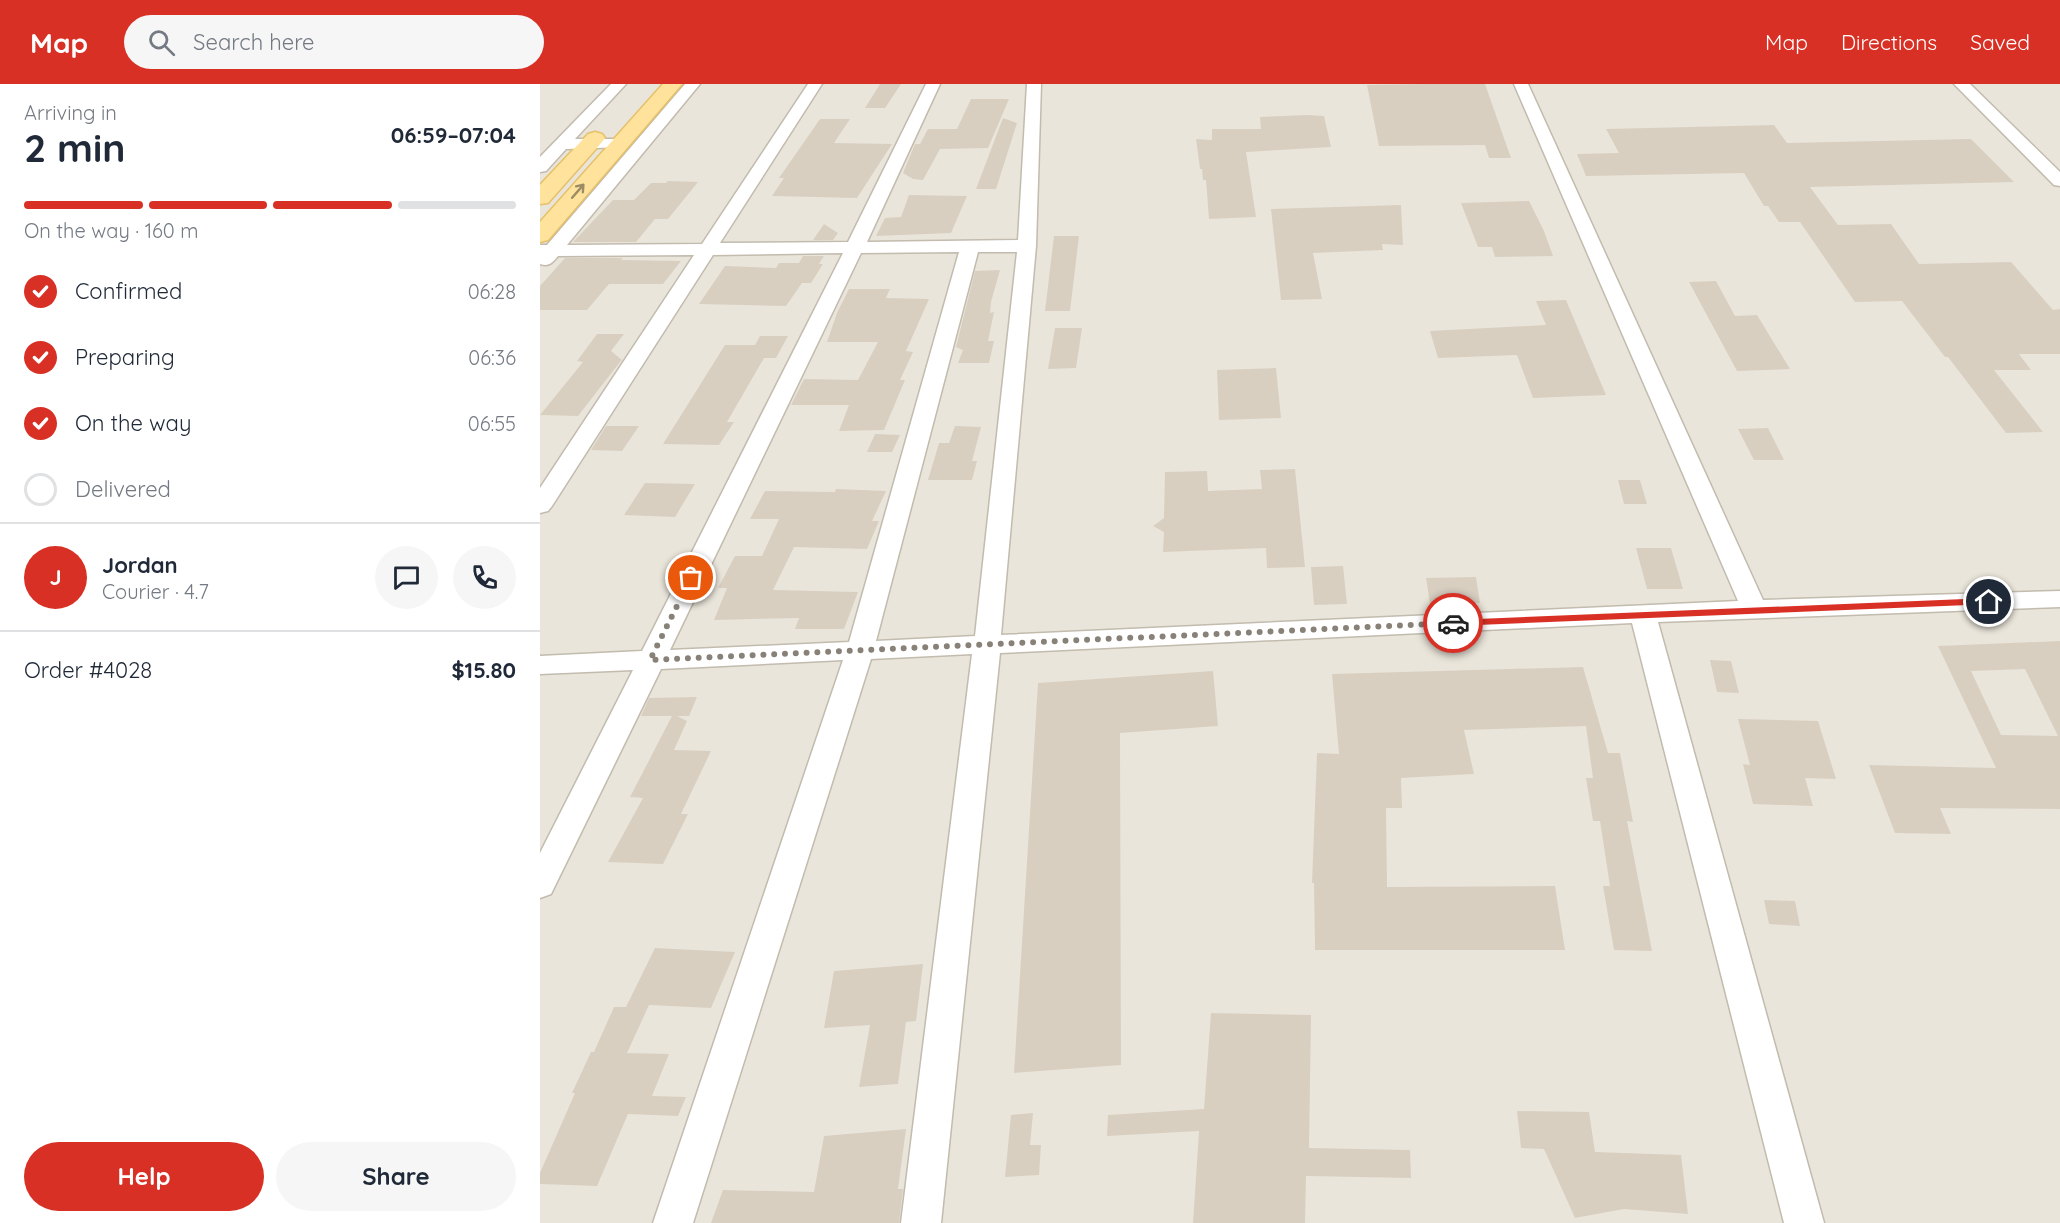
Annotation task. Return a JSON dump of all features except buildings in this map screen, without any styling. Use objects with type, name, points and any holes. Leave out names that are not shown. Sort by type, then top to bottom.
[{"type":"main road","points":[[543,250],[619,144],[673,84]]},
{"type":"main road","points":[[540,198],[606,127]]},
{"type":"street","points":[[543,250],[693,84]]},
{"type":"street","points":[[540,506],[815,84]]},
{"type":"street","points":[[540,885],[933,84]]},
{"type":"street","points":[[921,1223],[987,645],[1027,246],[1034,84]]},
{"type":"street","points":[[1521,84],[1754,609]]},
{"type":"street","points":[[1961,84],[2060,181]]},
{"type":"street","points":[[540,166],[562,144],[628,92]]},
{"type":"street","points":[[540,144],[619,144]]},
{"type":"street","points":[[673,1223],[860,651],[970,246]]},
{"type":"street","points":[[543,250],[1027,246]]},
{"type":"street","points":[[540,665],[1754,609],[2060,599]]},
{"type":"street","points":[[1643,615],[1804,1223]]},
{"type":"shaded area","points":[[540,84],[2060,84],[2060,1223],[540,1223]]},
{"type":"way so far","points":[[691,578],[650,660],[1453,623]]},
{"type":"route","points":[[1453,623],[1754,609],[1989,602]]}]
